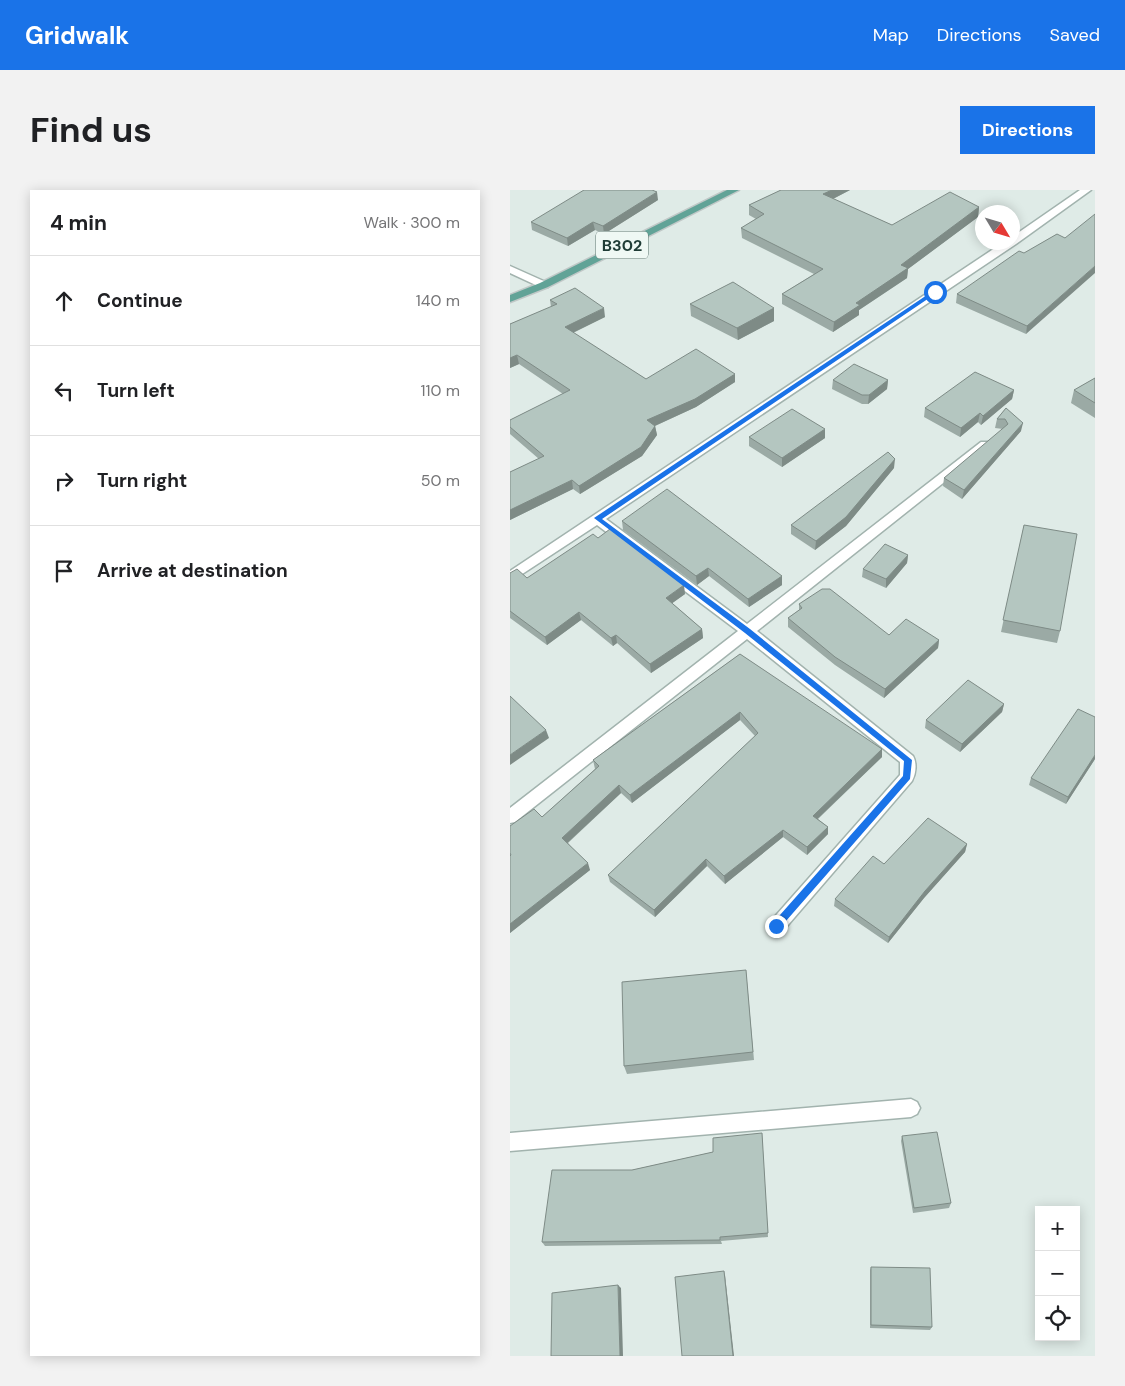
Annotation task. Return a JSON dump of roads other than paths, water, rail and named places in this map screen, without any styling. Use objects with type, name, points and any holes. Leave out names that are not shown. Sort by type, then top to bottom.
[{"type":"main road","name":"B302","points":[[510,299],[544,285],[734,190]]},
{"type":"street","points":[[1020,236],[1086,190]]},
{"type":"street","points":[[510,577],[1000,250]]},
{"type":"street","points":[[510,269],[544,285]]},
{"type":"street","points":[[510,817],[992,439]]},
{"type":"street","points":[[598,518],[747,631],[908,760],[907,777],[776,926]]},
{"type":"street","points":[[510,1142],[911,1108]]}]
